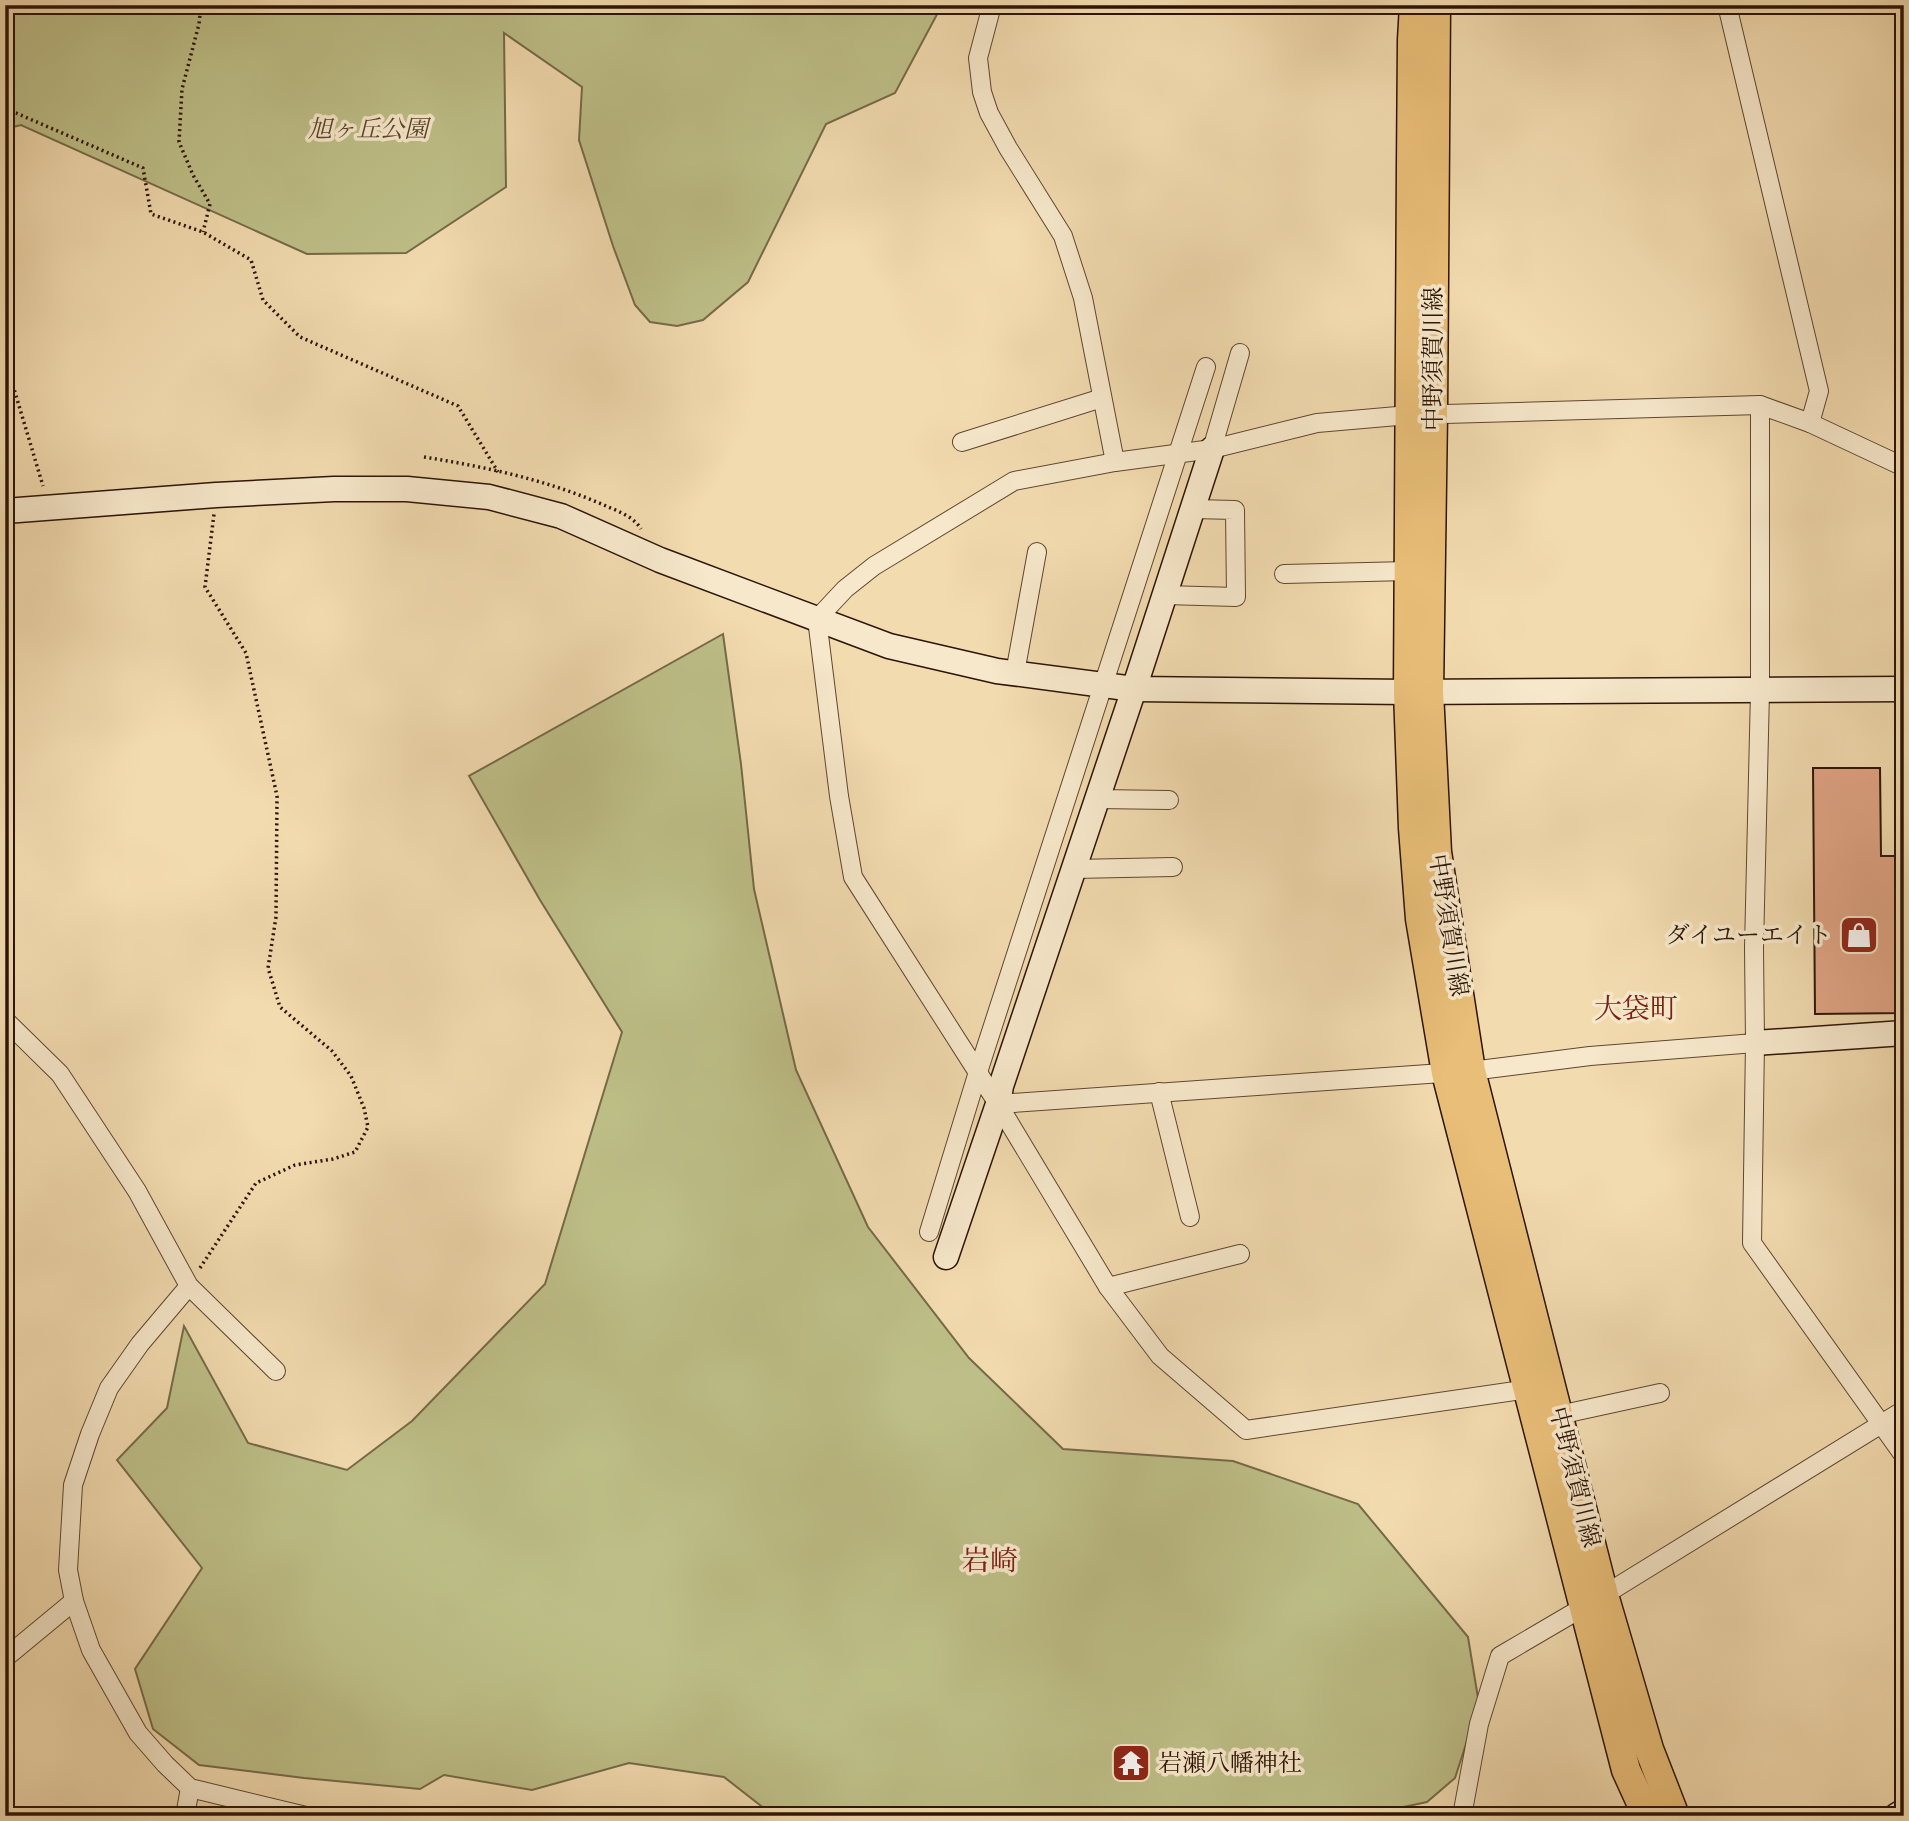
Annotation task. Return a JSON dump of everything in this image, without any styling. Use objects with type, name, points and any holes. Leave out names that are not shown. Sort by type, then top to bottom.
[{"type":"main road","name":"中野須賀川線","points":[[1414,5],[1411,82],[1421,414],[1408,570],[1418,692]]},
{"type":"main road","name":"中野須賀川線","points":[[1436,5],[1421,414],[1418,692],[1413,828],[1420,919],[1594,1601],[1675,1816]]},
{"type":"main road","name":"中野須賀川線","points":[[1540,1387],[1559,1415],[1626,1770],[1647,1816]]},
{"type":"street","points":[[992,5],[978,58],[982,92],[989,113],[1008,148],[1063,236],[1083,298],[1115,462]]},
{"type":"street","points":[[1727,5],[1819,391],[1810,423]]},
{"type":"street","points":[[946,1257],[1165,595],[1240,354]]},
{"type":"street","points":[[929,1232],[978,1072],[1206,367]]},
{"type":"street","points":[[962,442],[1102,398]]},
{"type":"street","points":[[1760,405],[1760,691],[1754,948],[1752,1243],[1904,1457]]},
{"type":"street","points":[[817,618],[845,589],[873,566],[1014,481],[1115,462],[1212,449],[1317,423],[1421,414],[1760,405],[1810,423],[1904,467]]},
{"type":"street","points":[[5,511],[334,489],[407,489],[489,497],[561,516],[660,560],[889,646],[1015,673],[1134,689],[1418,692],[1904,689]]},
{"type":"street","points":[[1165,595],[1236,597],[1235,510],[1192,509]]},
{"type":"street","points":[[1015,673],[1037,552]]},
{"type":"street","points":[[1284,574],[1408,570]]},
{"type":"street","points":[[817,618],[839,796],[853,877],[998,1104],[1108,1287],[1160,1356],[1246,1430],[1540,1387]]},
{"type":"street","points":[[1097,799],[1169,800]]},
{"type":"street","points":[[1074,869],[1173,867]]},
{"type":"street","points":[[5,1020],[60,1074],[137,1191],[189,1286],[276,1371]]},
{"type":"street","points":[[998,1104],[1459,1072],[1590,1056],[1904,1033]]},
{"type":"street","points":[[1159,1092],[1190,1217]]},
{"type":"street","points":[[1108,1287],[1240,1254]]},
{"type":"street","points":[[189,1286],[140,1344],[109,1388],[90,1434],[73,1485],[68,1570],[74,1601],[91,1650],[138,1733],[190,1788],[303,1816]]},
{"type":"street","points":[[1559,1415],[1660,1393]]},
{"type":"street","points":[[1462,1816],[1479,1724],[1500,1656],[1904,1410]]},
{"type":"street","points":[[5,1658],[74,1601]]},
{"type":"street","points":[[185,1816],[190,1788]]},
{"type":"street","points":[[1896,1816],[1904,1811]]},
{"type":"path","points":[[201,5],[199,24],[182,89],[179,142],[192,176],[210,204],[203,232]]},
{"type":"path","points":[[5,111],[16,113],[143,169],[151,214],[203,232],[251,260],[263,300],[300,337],[458,406],[498,472]]},
{"type":"path","points":[[5,377],[14,390],[49,507]]},
{"type":"path","points":[[189,1286],[256,1184],[295,1165],[333,1159],[355,1152],[368,1127],[364,1108],[351,1076],[332,1051],[280,1007],[268,968],[276,917],[277,796],[246,653],[205,587],[216,495]]},
{"type":"green space","name":"旭ヶ丘公園","points":[[5,5],[942,5],[895,93],[826,124],[748,282],[703,320],[677,326],[650,322],[635,305],[579,140],[582,87],[504,33],[506,187],[406,253],[307,254],[21,125],[5,129]]},
{"type":"green space","points":[[723,634],[741,764],[754,889],[796,1070],[868,1227],[969,1358],[1063,1449],[1233,1461],[1358,1504],[1468,1637],[1479,1704],[1455,1778],[1427,1802],[1361,1816],[774,1816],[724,1777],[629,1763],[532,1790],[444,1775],[420,1789],[199,1765],[153,1729],[135,1669],[202,1568],[117,1460],[167,1408],[184,1326],[248,1443],[347,1470],[412,1421],[545,1284],[622,1032],[540,900],[469,776]]},
{"type":"building","name":"ダイユーエイト","points":[[1813,768],[1880,768],[1881,856],[1904,856],[1904,1013],[1815,1014]]},
{"type":"place","name":"ダイユーエイト","points":[[1859,935]]},
{"type":"place","name":"岩瀬八幡神社","points":[[1131,1763]]},
{"type":"district","name":"大袋町","points":[[1636,1008]]},
{"type":"district","name":"岩崎","points":[[990,1560]]}]
